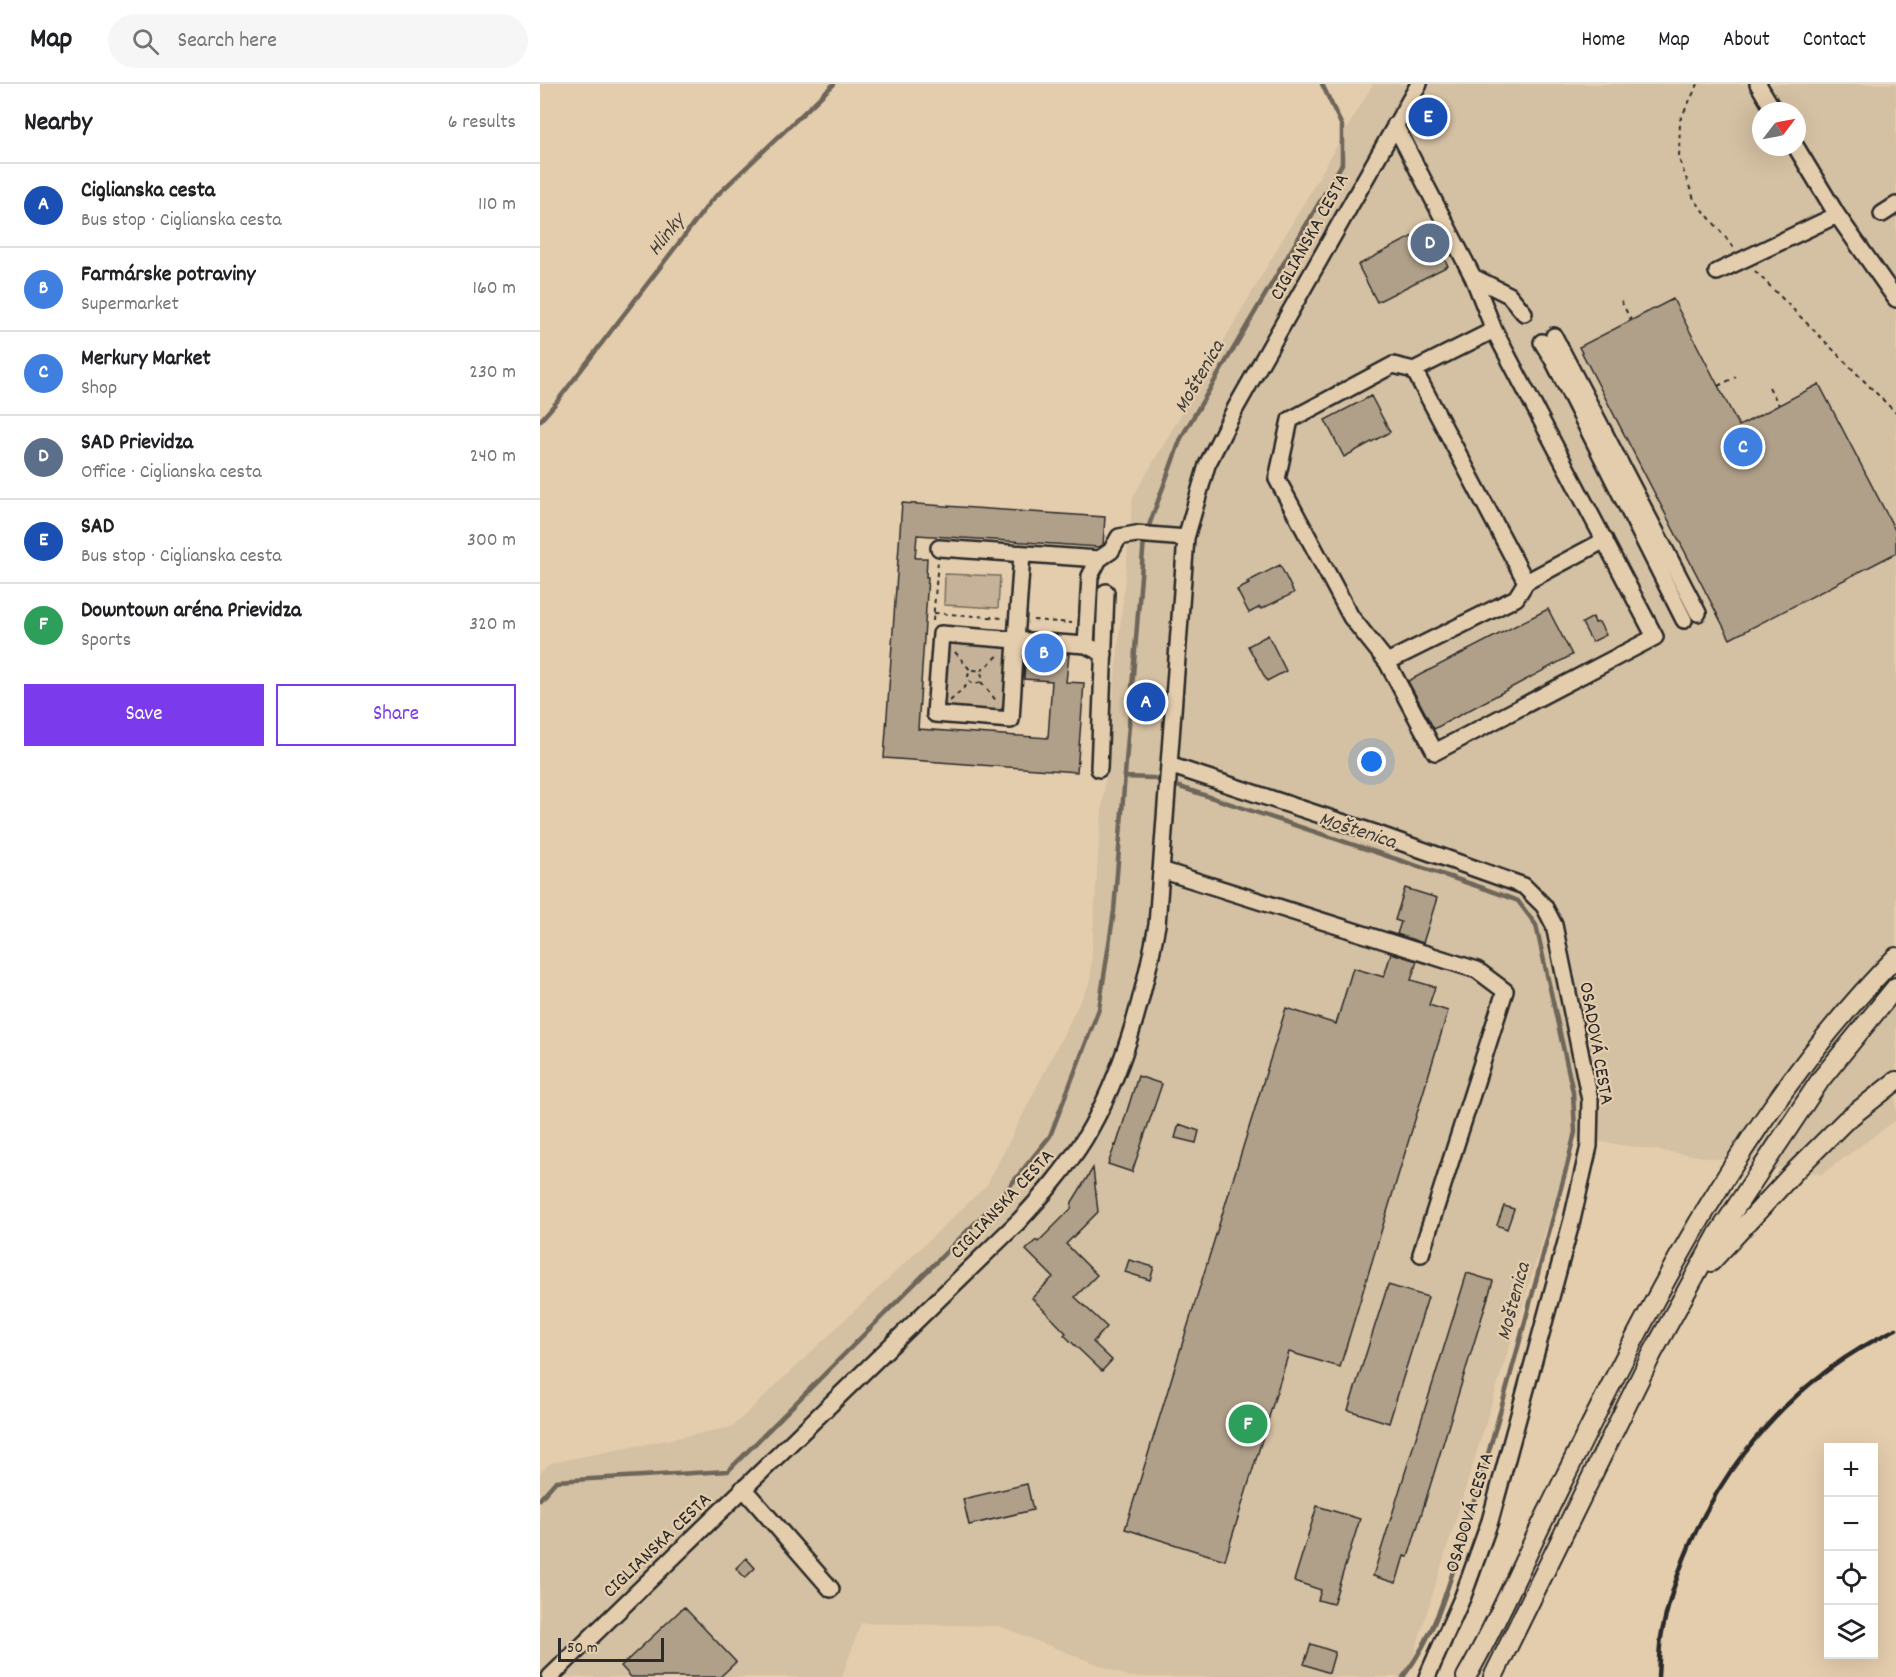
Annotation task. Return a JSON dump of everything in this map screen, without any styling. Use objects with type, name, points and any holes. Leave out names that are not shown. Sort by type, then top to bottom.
[{"type":"main road","points":[[1466,1677],[1603,1400],[1707,1208],[1781,1095],[1838,1023],[1896,957]]},
{"type":"main road","points":[[1492,1677],[1531,1602],[1591,1476],[1689,1285],[1718,1234],[1821,1079],[1896,987]]},
{"type":"main road","points":[[1689,1285],[1845,1121],[1896,1081]]},
{"type":"street","name":"CIGLIANSKA CESTA","points":[[550,1677],[1019,1221],[1046,1192],[1068,1163],[1101,1107],[1133,1029],[1148,973],[1156,925],[1186,538],[1207,465],[1235,410],[1419,84]]},
{"type":"street","points":[[1758,84],[1769,102]]},
{"type":"street","points":[[1395,125],[1473,277],[1494,330],[1655,637],[1435,752],[1388,662],[1351,617],[1277,479],[1290,420],[1392,365],[1414,370],[1494,330]]},
{"type":"street","points":[[1801,156],[1837,215],[1896,299]]},
{"type":"street","points":[[1882,214],[1896,205]]},
{"type":"street","points":[[1717,272],[1837,215]]},
{"type":"street","points":[[1473,277],[1509,295],[1524,313]]},
{"type":"street","points":[[1548,339],[1553,360],[1691,616]]},
{"type":"street","points":[[1414,370],[1526,582]]},
{"type":"street","points":[[1086,645],[1090,576],[1099,559],[1111,551],[1119,537],[1136,534],[1186,538]]},
{"type":"street","points":[[1388,662],[1516,598],[1526,582],[1605,540]]},
{"type":"street","points":[[939,548],[1099,559]]},
{"type":"street","points":[[1022,554],[1016,640],[1011,720],[935,714],[941,634],[1016,640],[1086,645],[1104,654]]},
{"type":"street","points":[[1099,769],[1106,592]]},
{"type":"street","name":"OSADOVÁ CESTA","points":[[1168,778],[1372,832],[1524,886],[1544,906],[1554,925],[1590,1100],[1588,1146],[1572,1220],[1490,1521],[1463,1596],[1427,1677]]},
{"type":"street","points":[[1161,870],[1477,970],[1505,991],[1421,1254]]},
{"type":"street","points":[[743,1488],[831,1589]]},
{"type":"path","points":[[1622,301],[1631,320]]},
{"type":"path","points":[[1718,386],[1736,377]]},
{"type":"path","points":[[1769,387],[1779,405]]},
{"type":"path","points":[[939,548],[933,631],[941,634],[971,670]]},
{"type":"path","points":[[970,682],[968,674],[971,670]]},
{"type":"path","points":[[971,670],[981,671],[983,679],[981,682]]},
{"type":"path","points":[[935,714],[970,682]]},
{"type":"path","points":[[970,682],[977,684],[981,682]]},
{"type":"path","points":[[981,682],[1011,720]]},
{"type":"shaded area","points":[[1373,84],[1896,84],[1896,1120],[1822,1174],[1574,1138],[1407,1677],[1130,1677],[999,1626],[861,1623],[842,1677],[540,1677],[540,1473],[550,1463],[732,1427],[987,1185],[1090,982],[1099,841],[1133,497]]},
{"type":"shaded area","points":[[945,574],[1000,576],[998,608],[944,605]]},
{"type":"shaded area","points":[[953,640],[1003,644],[1010,652],[1006,704],[998,712],[948,707],[942,701],[946,645]]},
{"type":"building","points":[[1428,228],[1448,266],[1377,302],[1358,265]]},
{"type":"building","points":[[1673,299],[1739,426],[1819,384],[1896,532],[1896,553],[1730,639],[1579,347]]},
{"type":"building","points":[[1371,396],[1390,432],[1344,457],[1325,420]]},
{"type":"building","points":[[902,503],[1105,517],[1103,545],[1099,547],[917,535],[915,558],[927,558],[926,577],[928,577],[918,729],[1048,738],[1052,681],[1024,679],[1026,650],[1069,654],[1066,682],[1084,683],[1077,772],[884,758]]},
{"type":"building","points":[[1280,565],[1294,593],[1249,613],[1237,590],[1249,584],[1247,582]]},
{"type":"building","points":[[1548,609],[1572,655],[1434,729],[1408,681]]},
{"type":"building","points":[[1593,617],[1595,623],[1599,622],[1606,635],[1592,642],[1582,623]]},
{"type":"building","points":[[1268,635],[1286,671],[1267,681],[1248,646]]},
{"type":"building","points":[[1405,888],[1437,898],[1423,943],[1397,934],[1401,922],[1395,920]]},
{"type":"building","points":[[1391,953],[1417,961],[1411,980],[1435,987],[1429,1005],[1448,1011],[1340,1367],[1289,1352],[1225,1560],[1125,1529],[1286,1008],[1336,1024],[1353,968],[1384,977]]},
{"type":"building","points":[[1138,1076],[1162,1084],[1132,1172],[1108,1164]]},
{"type":"building","points":[[1179,1124],[1199,1131],[1196,1143],[1175,1138]]},
{"type":"building","points":[[1093,1168],[1098,1212],[1066,1244],[1097,1275],[1075,1297],[1107,1327],[1093,1342],[1112,1360],[1102,1371],[1064,1335],[1066,1333],[1032,1298],[1053,1277],[1026,1250],[1036,1240],[1038,1242],[1071,1209],[1072,1202]]},
{"type":"building","points":[[1504,1206],[1514,1209],[1507,1229],[1497,1225]]},
{"type":"building","points":[[1129,1260],[1154,1267],[1150,1280],[1125,1272]]},
{"type":"building","points":[[1467,1273],[1493,1281],[1411,1548],[1408,1557],[1404,1556],[1396,1583],[1373,1576]]},
{"type":"building","points":[[1388,1285],[1428,1297],[1389,1423],[1348,1410]]},
{"type":"building","points":[[1027,1484],[1033,1510],[969,1525],[963,1499]]},
{"type":"building","points":[[1317,1506],[1360,1519],[1333,1604],[1318,1600],[1321,1590],[1294,1581]]},
{"type":"building","points":[[746,1558],[755,1568],[745,1578],[736,1568]]},
{"type":"building","points":[[684,1607],[736,1662],[720,1677],[631,1677],[621,1666]]},
{"type":"building","points":[[1311,1644],[1335,1652],[1329,1673],[1304,1664]]},
{"type":"waterway","name":"Hlinky","points":[[540,421],[711,201],[834,84]]},
{"type":"waterway","name":"Moštenica","points":[[1147,531],[1181,438],[1342,164],[1342,126],[1322,84]]},
{"type":"waterway","points":[[540,1499],[556,1481],[728,1471],[1001,1197],[1050,1136],[1099,1009],[1114,911],[1144,539]]},
{"type":"waterway","name":"Moštenica","points":[[1124,777],[1153,778],[1483,888],[1518,901],[1536,925],[1573,1092],[1575,1132],[1508,1384],[1451,1578],[1427,1639],[1403,1677]]},
{"type":"railway","points":[[1658,1677],[1661,1637],[1675,1583],[1693,1537],[1716,1493],[1744,1453],[1776,1416],[1812,1382],[1852,1353],[1896,1329]]},
{"type":"place","name":"SAD","points":[[1428,117]]},
{"type":"place","name":"SAD Prievidza","points":[[1430,243]]},
{"type":"place","name":"Merkury Market","points":[[1743,447]]},
{"type":"place","name":"Farmárske potraviny","points":[[1044,653]]},
{"type":"place","name":"Ciglianska cesta","points":[[1146,702]]},
{"type":"place","name":"Downtown aréna Prievidza","points":[[1248,1424]]}]
